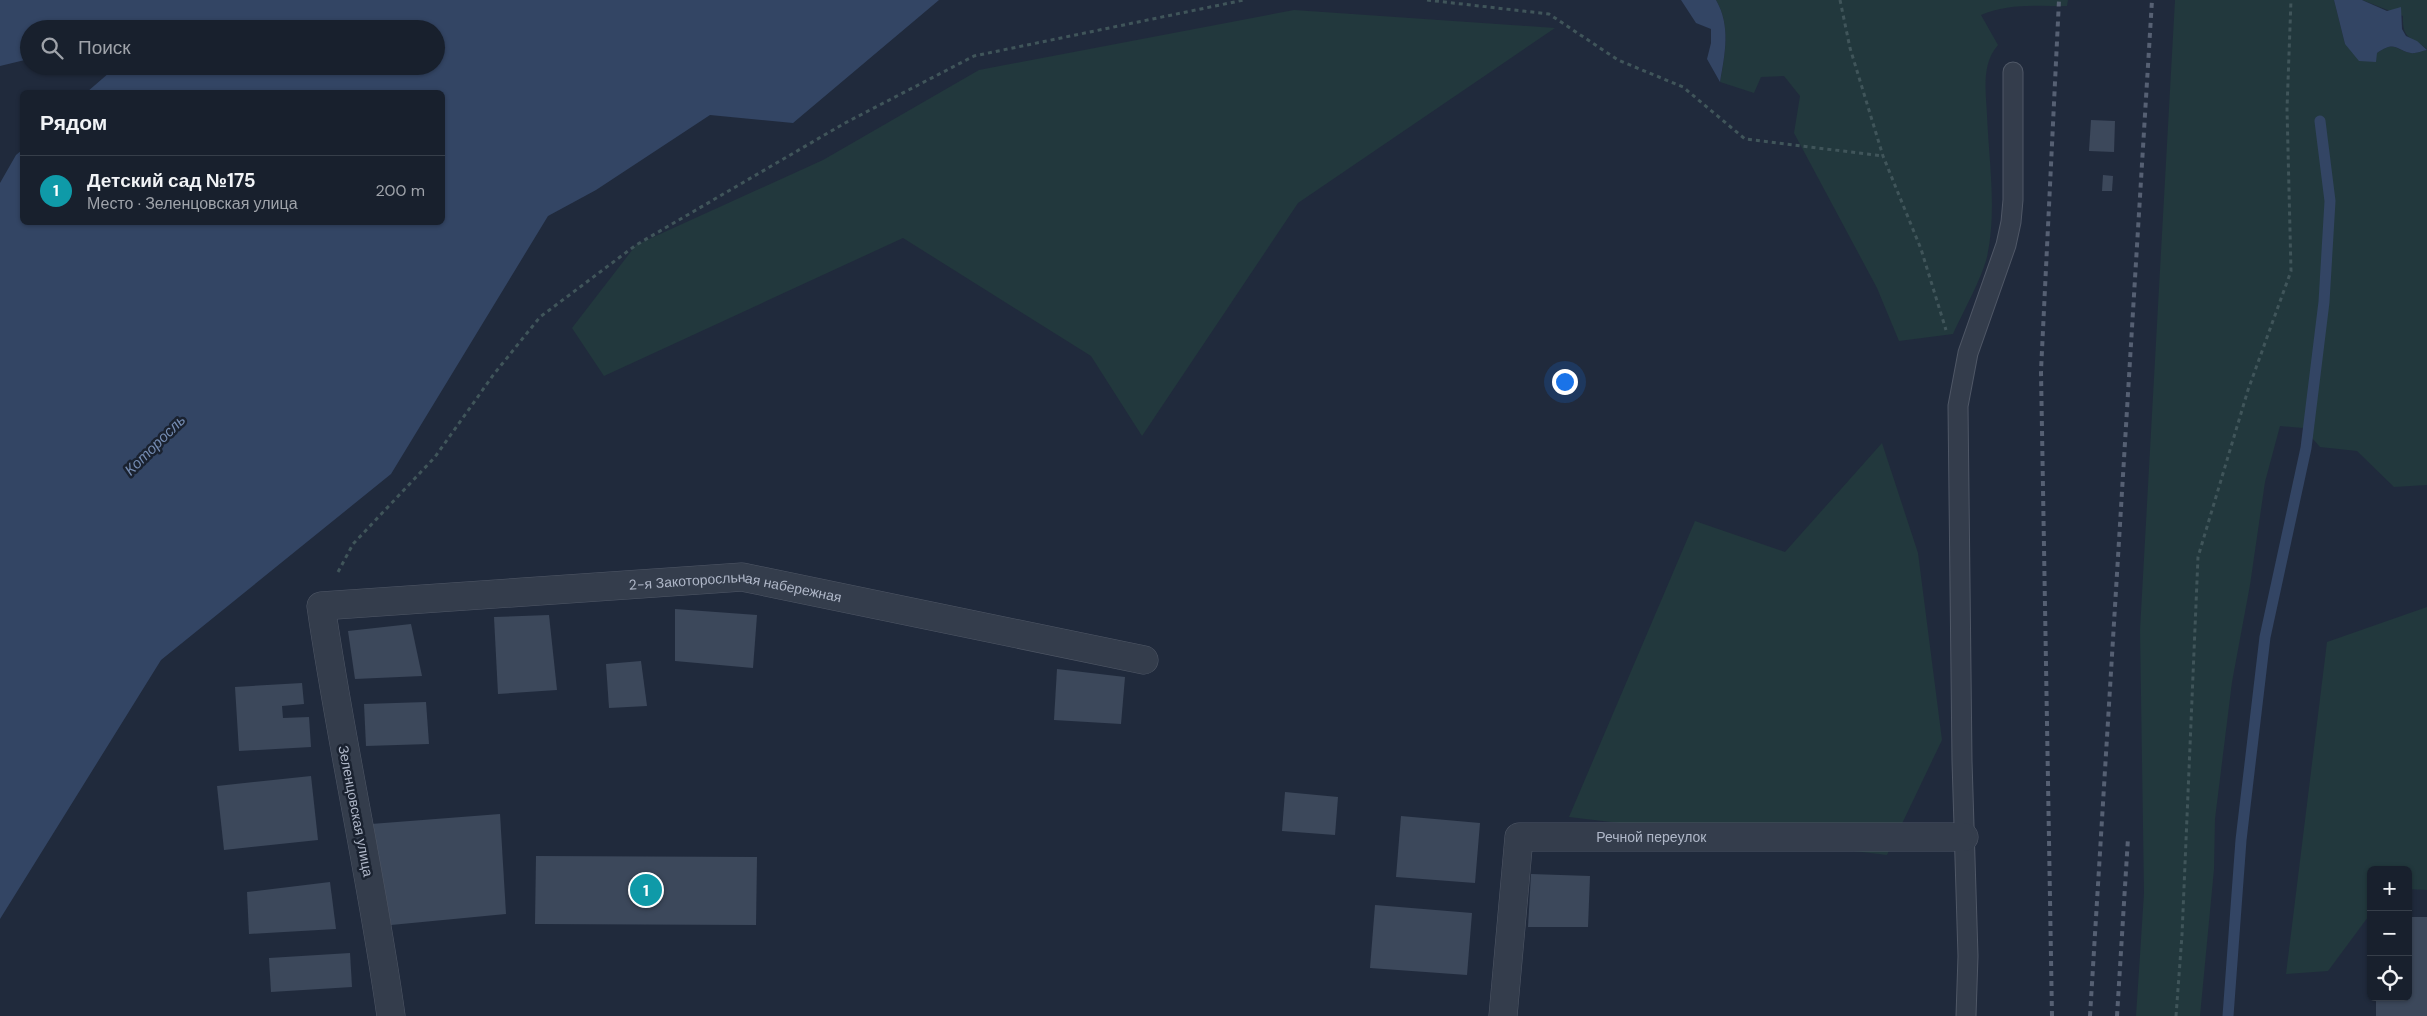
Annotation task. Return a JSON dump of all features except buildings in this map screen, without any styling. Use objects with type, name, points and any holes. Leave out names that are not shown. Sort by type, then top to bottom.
[{"type":"street","name":"2-я Закоторосльная набережная","points":[[321,606],[742,577],[1144,660]]},
{"type":"street","name":"Зеленцовская улица","points":[[321,606],[335,702],[381,944],[391,1016]]},
{"type":"street","name":"Речной переулок","points":[[1503,1016],[1519,837],[1964,837]]},
{"type":"lane","points":[[1966,1016],[1968,956],[1964,837],[1958,406],[1968,353],[2006,245],[2011,222],[2013,200],[2013,72]]},
{"type":"path","points":[[321,606],[353,544],[435,457],[494,374],[540,318],[636,245],[845,123],[974,56],[1244,0]]},
{"type":"path","points":[[1427,0],[1549,14],[1618,60],[1683,87],[1745,139],[1883,156]]},
{"type":"path","points":[[1840,0],[1850,48],[1883,156],[1921,249],[1947,334]]},
{"type":"path","points":[[2176,1016],[2182,935],[2198,557],[2248,390],[2291,271],[2287,109],[2291,0]]},
{"type":"green space","points":[[1716,0],[2068,0],[2067,6],[2012,7],[1981,15],[1998,45],[1989,61],[1986,78],[1992,186],[1990,240],[1981,276],[1953,334],[1899,341],[1877,288],[1794,133],[1800,96],[1784,76],[1761,77],[1754,93],[1720,82],[1725,51],[1725,30],[1721,10]]},
{"type":"green space","points":[[2175,0],[2334,0],[2345,44],[2377,53],[2392,46],[2405,52],[2413,53],[2427,50],[2427,485],[2394,487],[2357,451],[2320,447],[2303,428],[2280,426],[2265,482],[2250,585],[2232,682],[2215,819],[2214,869],[2200,1016],[2136,1016],[2144,893],[2140,630]]},
{"type":"green space","points":[[2362,0],[2427,0],[2427,49],[2406,34],[2403,16]]},
{"type":"green space","points":[[1294,10],[1555,28],[1298,203],[1142,436],[1091,356],[903,238],[604,376],[572,328],[636,245],[823,160],[979,70]]},
{"type":"green space","points":[[1882,443],[1918,553],[1942,740],[1887,855],[1569,817],[1695,521],[1785,552]]},
{"type":"green space","points":[[2427,607],[2427,890],[2412,889],[2412,866],[2367,866],[2367,918],[2328,971],[2286,974],[2327,642]]},
{"type":"water","name":"Которосль","points":[[0,0],[939,0],[793,123],[710,115],[596,190],[548,216],[391,474],[161,660],[0,919],[0,183],[16,155],[20,152],[20,225],[445,225],[445,90],[89,90],[107,75],[445,75],[445,20],[20,20],[20,61],[0,66]]},
{"type":"water","points":[[1681,0],[1716,0],[1721,10],[1726,40],[1720,82],[1707,59],[1711,43],[1711,29],[1696,23]]},
{"type":"water","points":[[2334,0],[2362,0],[2387,11],[2401,7],[2402,29],[2406,36],[2417,41],[2427,50],[2413,53],[2392,46],[2377,53],[2376,62],[2359,61],[2345,44]]},
{"type":"waterway","points":[[2228,1016],[2241,840],[2265,637],[2306,448],[2324,302],[2330,201],[2320,121]]},
{"type":"railway","points":[[2052,1016],[2041,371],[2059,0]]},
{"type":"railway","points":[[2090,1016],[2152,0]]},
{"type":"railway","points":[[2117,1016],[2128,838]]},
{"type":"place","name":"Детский сад №175","points":[[646,890]]}]
